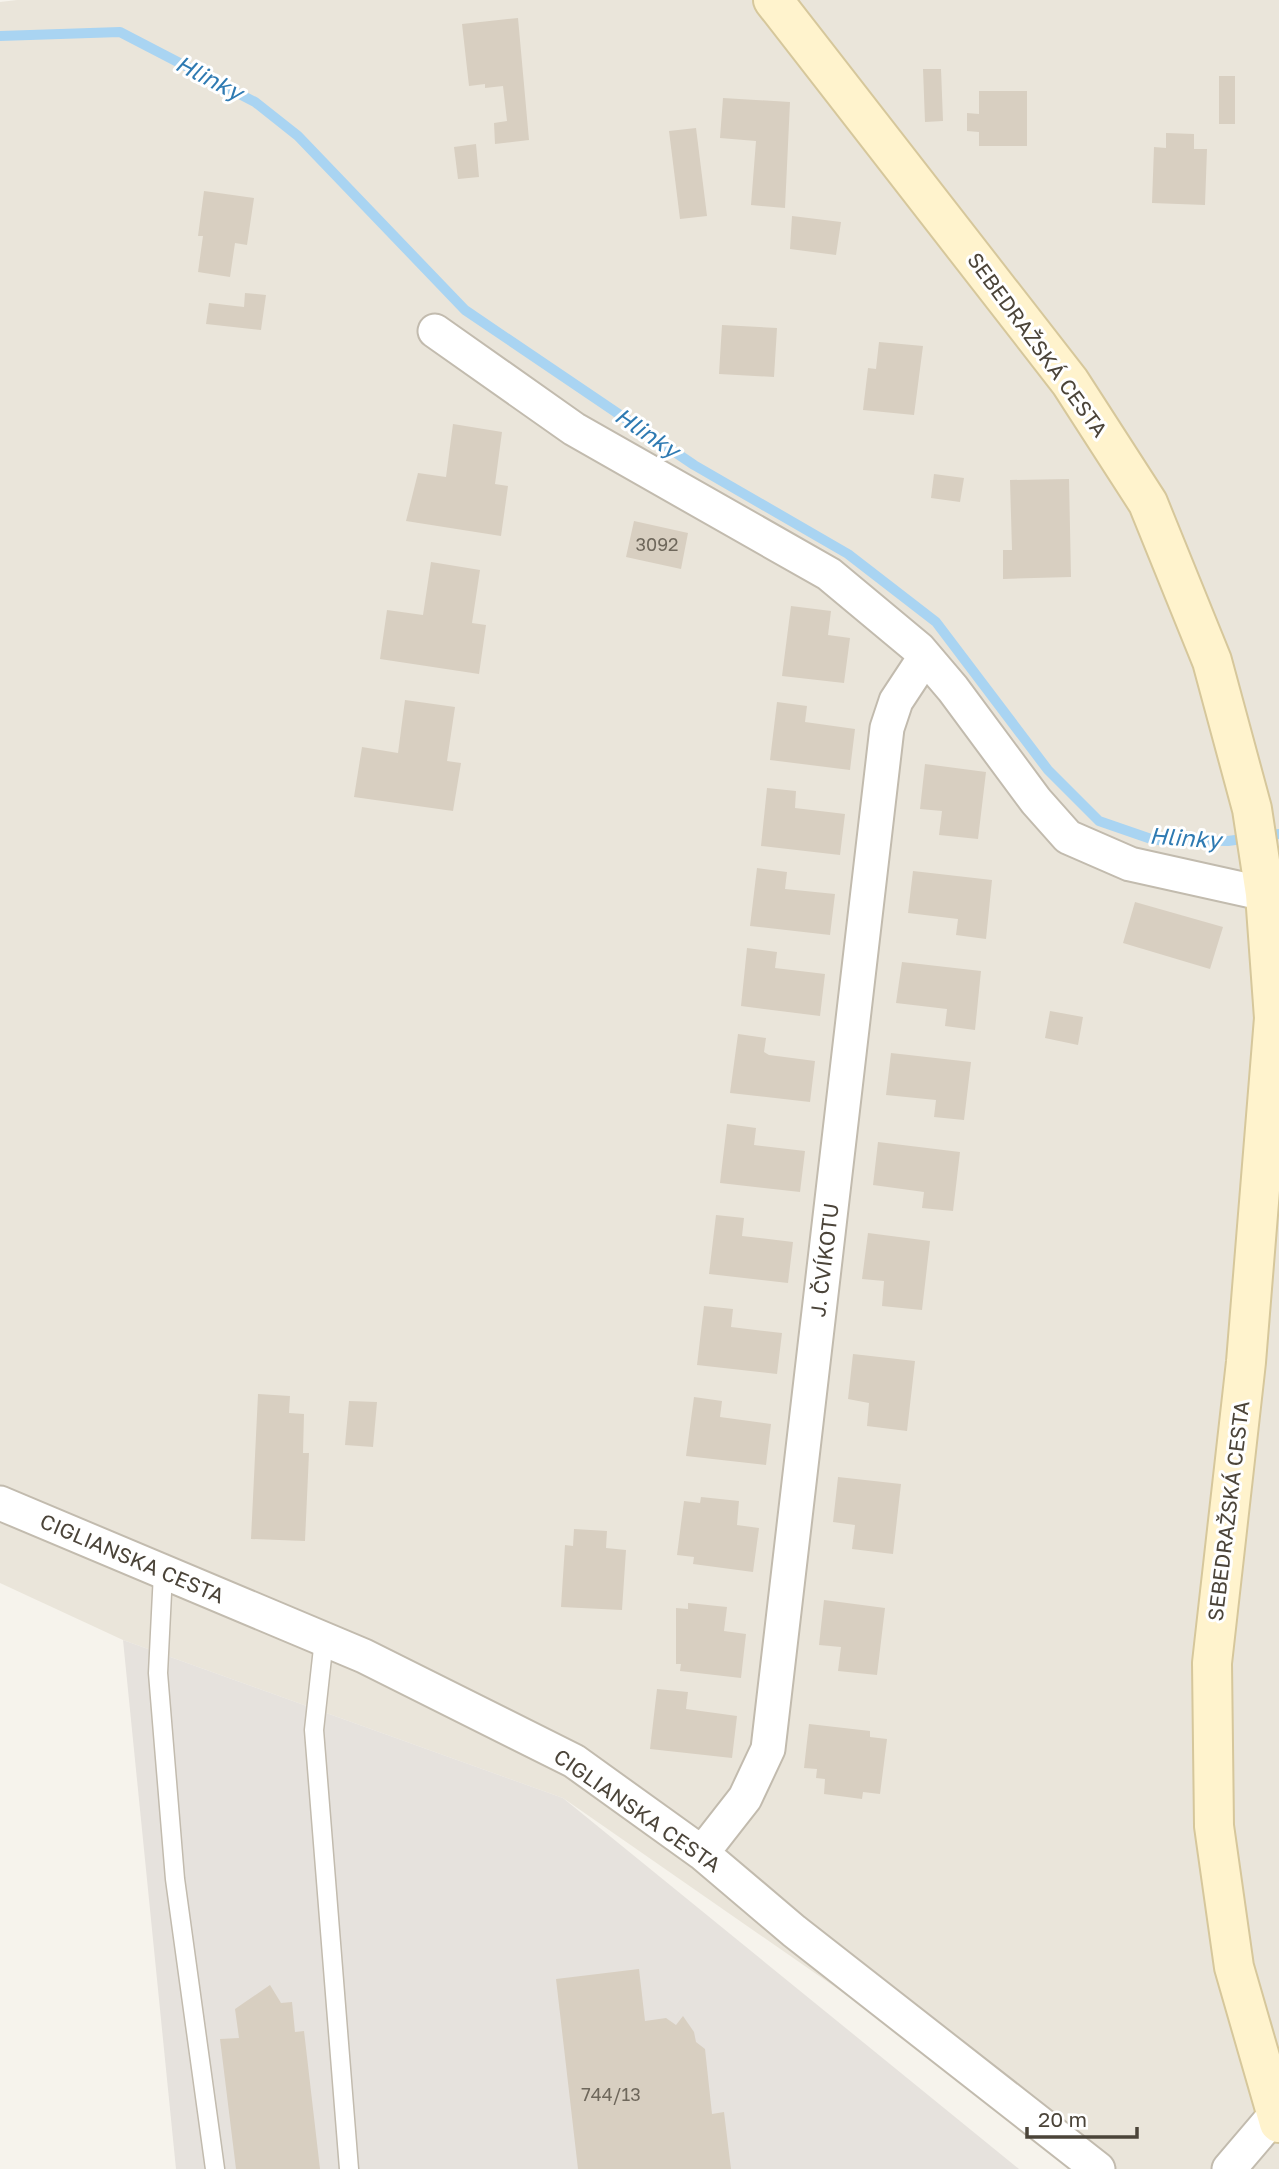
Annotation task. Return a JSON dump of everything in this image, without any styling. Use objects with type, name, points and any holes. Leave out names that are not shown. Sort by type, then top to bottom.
[{"type":"street","name":"SEBEDRAŽSKÁ CESTA","points":[[773,0],[1070,382],[1148,503],[1212,661],[1252,809],[1268,882],[1274,1018],[1246,1362],[1212,1663],[1215,1838],[1234,1967],[1277,2119]]},
{"type":"street","points":[[435,331],[573,429],[828,574],[925,657],[953,689],[1035,801],[1068,837],[1130,864],[1268,882]]},
{"type":"street","name":"J. ČVÍKOTU","points":[[702,1853],[745,1798],[768,1749],[887,728],[896,701],[925,657]]},
{"type":"street","name":"CIGLIANSKA CESTA","points":[[0,1503],[364,1656],[574,1761],[702,1853],[794,1931],[1098,2169]]},
{"type":"street","points":[[1229,2169],[1277,2119]]},
{"type":"lane","points":[[163,1573],[158,1673],[175,1879],[215,2169]]},
{"type":"lane","points":[[324,1639],[314,1730],[349,2169]]},
{"type":"shaded area","points":[[1279,0],[1279,2169],[1097,2169],[563,1798],[123,1640],[0,1583],[0,2]]},
{"type":"shaded area","points":[[123,1640],[563,1798],[1019,2169],[176,2169]]},
{"type":"building","points":[[518,18],[529,140],[495,144],[494,123],[507,121],[503,86],[469,86],[462,24]]},
{"type":"building","points":[[923,69],[941,69],[943,121],[925,122]]},
{"type":"building","points":[[1219,76],[1235,76],[1235,124],[1219,124]]},
{"type":"building","points":[[979,91],[1027,91],[1027,146],[979,146],[979,132],[967,131],[967,113],[979,114]]},
{"type":"building","points":[[723,98],[790,102],[785,208],[751,205],[756,141],[720,138]]},
{"type":"building","points":[[696,128],[707,216],[680,219],[669,131]]},
{"type":"building","points":[[1166,133],[1194,134],[1194,149],[1207,149],[1205,205],[1152,203],[1154,147],[1166,148]]},
{"type":"building","points":[[476,144],[479,177],[458,179],[454,147]]},
{"type":"building","points":[[204,191],[254,198],[247,245],[235,243],[230,277],[198,272],[203,236],[198,236]]},
{"type":"building","points":[[792,216],[841,222],[836,255],[790,249]]},
{"type":"building","points":[[245,293],[266,295],[261,330],[206,324],[209,303],[244,307]]},
{"type":"building","points":[[722,325],[777,328],[774,377],[719,374]]},
{"type":"building","points":[[879,342],[923,346],[914,415],[863,410],[868,368],[876,369]]},
{"type":"building","points":[[453,424],[502,432],[495,484],[508,486],[501,536],[406,521],[418,473],[446,477]]},
{"type":"building","points":[[934,474],[964,478],[960,502],[931,498]]},
{"type":"building","points":[[1069,479],[1071,577],[1003,579],[1003,550],[1012,550],[1010,480]]},
{"type":"building","points":[[634,521],[688,533],[681,569],[626,557]]},
{"type":"building","points":[[431,562],[480,570],[472,623],[486,625],[479,674],[380,659],[387,610],[423,615]]},
{"type":"building","points":[[791,606],[831,611],[828,635],[850,638],[844,683],[782,676]]},
{"type":"building","points":[[405,700],[455,707],[447,761],[461,763],[453,811],[354,797],[362,747],[398,753]]},
{"type":"building","points":[[777,702],[807,706],[805,722],[855,729],[850,770],[770,760]]},
{"type":"building","points":[[925,764],[986,772],[978,839],[939,835],[942,811],[920,809]]},
{"type":"building","points":[[767,788],[796,791],[795,808],[845,814],[840,855],[761,846]]},
{"type":"building","points":[[757,868],[787,872],[785,889],[835,894],[830,935],[750,926]]},
{"type":"building","points":[[913,871],[992,880],[986,939],[956,935],[958,919],[908,913]]},
{"type":"building","points":[[1135,902],[1223,927],[1210,969],[1123,943]]},
{"type":"building","points":[[747,948],[777,952],[775,968],[825,974],[820,1016],[741,1006]]},
{"type":"building","points":[[902,962],[981,971],[975,1030],[945,1026],[947,1009],[896,1003]]},
{"type":"building","points":[[1050,1011],[1083,1017],[1078,1045],[1045,1038]]},
{"type":"building","points":[[738,1034],[766,1038],[764,1052],[769,1055],[815,1061],[810,1102],[730,1093]]},
{"type":"building","points":[[891,1053],[971,1062],[964,1120],[934,1117],[936,1100],[886,1095]]},
{"type":"building","points":[[727,1124],[756,1128],[754,1145],[805,1151],[800,1192],[720,1183]]},
{"type":"building","points":[[878,1142],[960,1152],[953,1211],[922,1208],[924,1192],[873,1185]]},
{"type":"building","points":[[716,1215],[744,1218],[742,1236],[793,1242],[788,1283],[709,1274]]},
{"type":"building","points":[[868,1233],[930,1241],[922,1310],[882,1306],[884,1281],[862,1279]]},
{"type":"building","points":[[704,1306],[733,1309],[731,1327],[782,1333],[777,1374],[697,1365]]},
{"type":"building","points":[[853,1354],[915,1361],[907,1431],[867,1426],[869,1403],[848,1399]]},
{"type":"building","points":[[258,1394],[290,1396],[289,1413],[304,1414],[303,1453],[309,1453],[305,1541],[251,1539]]},
{"type":"building","points":[[694,1397],[722,1401],[720,1417],[771,1424],[766,1465],[686,1456]]},
{"type":"building","points":[[349,1401],[377,1402],[373,1447],[345,1445]]},
{"type":"building","points":[[838,1477],[901,1484],[893,1554],[852,1549],[855,1525],[833,1522]]},
{"type":"building","points":[[701,1497],[739,1501],[737,1525],[759,1528],[753,1572],[693,1564],[694,1557],[677,1555],[684,1501],[700,1503]]},
{"type":"building","points":[[574,1529],[607,1531],[606,1548],[626,1550],[622,1610],[561,1607],[565,1545],[573,1546]]},
{"type":"building","points":[[824,1600],[885,1608],[877,1675],[838,1671],[841,1647],[819,1645]]},
{"type":"building","points":[[688,1603],[727,1607],[724,1631],[746,1634],[741,1678],[680,1671],[681,1664],[676,1664],[676,1608],[688,1609]]},
{"type":"building","points":[[657,1689],[688,1692],[686,1709],[737,1716],[732,1758],[650,1749]]},
{"type":"building","points":[[809,1724],[870,1731],[870,1737],[887,1739],[880,1794],[863,1792],[862,1799],[824,1794],[825,1779],[816,1778],[817,1769],[804,1768]]},
{"type":"building","points":[[639,1969],[645,2021],[666,2018],[676,2025],[683,2016],[694,2032],[696,2042],[705,2049],[712,2114],[724,2112],[731,2169],[578,2169],[556,1979]]},
{"type":"building","points":[[270,1985],[281,2003],[292,2002],[295,2032],[304,2031],[320,2169],[236,2169],[220,2039],[239,2038],[235,2009]]},
{"type":"waterway","name":"Hlinky","points":[[0,36],[120,32],[255,102],[298,136],[465,310],[694,465],[848,554],[936,622],[1048,770],[1099,821],[1154,840],[1228,841],[1279,834]]}]
